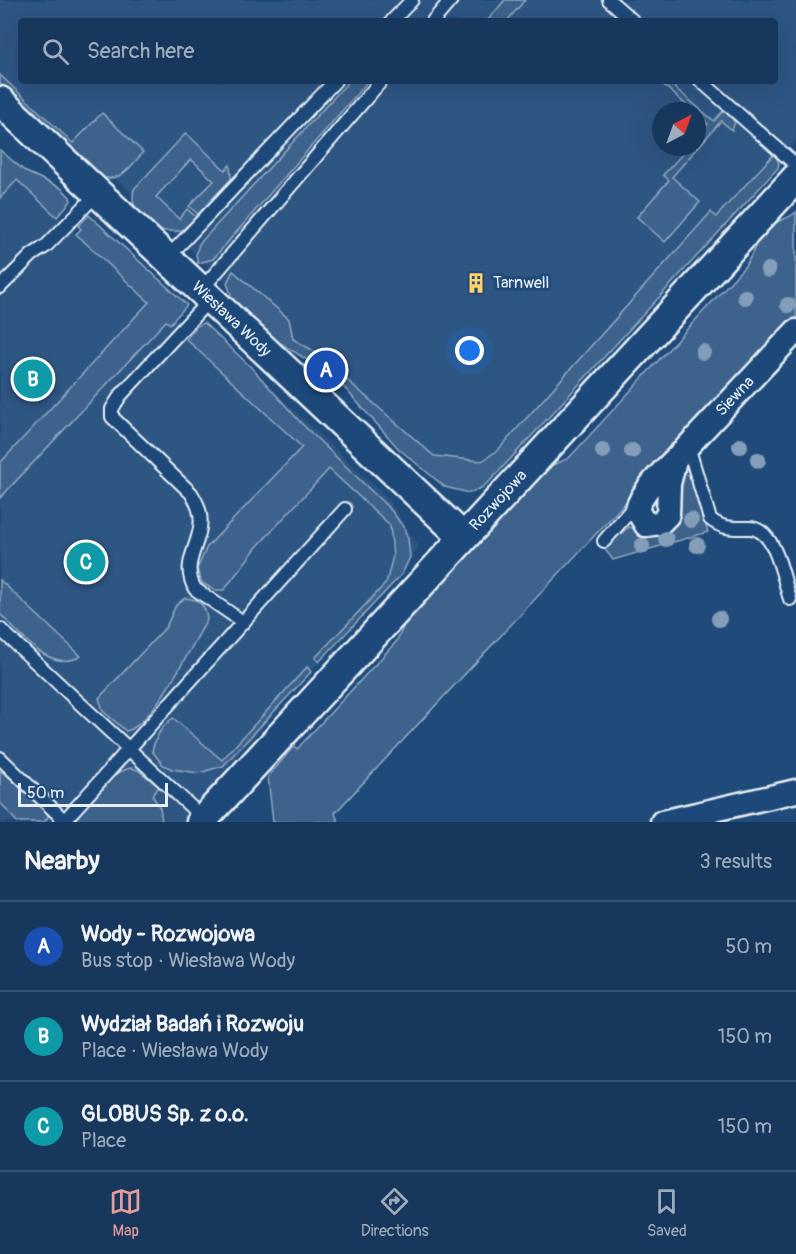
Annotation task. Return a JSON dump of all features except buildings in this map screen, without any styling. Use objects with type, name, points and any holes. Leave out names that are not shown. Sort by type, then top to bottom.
[{"type":"street","name":"Wiesława Wody","points":[[0,101],[167,258],[201,300],[463,537]]},
{"type":"street","name":"Rozwojowa","points":[[204,821],[463,537],[796,178]]},
{"type":"street","name":"Siewna","points":[[638,502],[796,331]]},
{"type":"street","points":[[638,502],[637,510],[646,525],[653,526],[666,518],[669,511],[669,484],[682,453]]},
{"type":"street","points":[[662,822],[796,791]]},
{"type":"lane","points":[[395,18],[412,0]]},
{"type":"lane","points":[[436,18],[451,0]]},
{"type":"lane","points":[[609,0],[630,18]]},
{"type":"lane","points":[[167,258],[332,84]]},
{"type":"lane","points":[[243,622],[195,589],[190,581],[188,569],[202,523],[198,504],[191,493],[112,417],[112,409],[120,396],[379,84]]},
{"type":"lane","points":[[704,84],[796,165]]},
{"type":"lane","points":[[0,287],[32,255],[46,246],[98,192]]},
{"type":"lane","points":[[682,453],[710,519],[725,529],[756,529],[769,537],[790,599]]},
{"type":"lane","points":[[604,542],[638,502]]},
{"type":"lane","points":[[0,758],[65,821],[128,748],[345,509]]},
{"type":"lane","points":[[0,629],[204,821]]},
{"type":"shaded area","points":[[0,0],[796,0],[796,141],[479,483],[467,485],[322,362],[289,342],[116,179],[0,75]]},
{"type":"shaded area","points":[[505,0],[525,0],[510,18],[490,18]]},
{"type":"shaded area","points":[[0,75],[73,143],[102,113],[143,152],[123,174],[117,177],[103,178],[95,175],[0,86]]},
{"type":"shaded area","points":[[346,84],[365,84],[213,259],[198,263],[196,255],[199,244]]},
{"type":"shaded area","points":[[662,84],[671,84],[692,102],[683,102]]},
{"type":"shaded area","points":[[724,110],[735,122],[732,130],[721,121],[706,138],[708,124],[706,114],[714,121]]},
{"type":"shaded area","points":[[186,133],[225,170],[230,165],[231,179],[198,214],[189,206],[214,181],[191,159],[156,197],[179,219],[187,209],[196,217],[181,231],[160,231],[139,214],[134,202],[134,189]]},
{"type":"shaded area","points":[[0,150],[26,172],[61,188],[70,197],[71,201],[57,217],[17,180],[0,198]]},
{"type":"shaded area","points":[[774,154],[779,163],[778,168],[490,481],[469,493],[445,487],[399,449],[324,365],[320,368],[280,343],[229,297],[231,294],[227,283],[233,271],[289,319],[293,339],[314,351],[434,456],[482,461],[498,450],[711,212],[716,217]]},
{"type":"shaded area","points":[[681,156],[690,156],[672,177],[700,202],[665,242],[637,217],[669,180],[663,175]]},
{"type":"shaded area","points":[[0,164],[149,302],[266,384],[389,500],[419,547],[220,776],[203,818],[207,822],[0,822]]},
{"type":"shaded area","points":[[796,212],[796,320],[335,813],[338,822],[273,822],[268,777],[294,746],[297,749],[396,642],[410,613],[542,470],[569,458],[745,266],[763,233],[773,224]]},
{"type":"shaded area","points":[[89,215],[187,305],[170,324],[166,321],[0,498],[0,463],[149,302],[76,234],[81,229],[78,226]]},
{"type":"shaded area","points":[[204,323],[251,367],[302,424],[391,510],[404,528],[408,539],[410,557],[402,574],[319,662],[315,658],[386,583],[393,556],[390,525],[329,469],[256,548],[224,590],[215,590],[202,583],[197,569],[207,547],[302,447],[186,339],[197,326]]},
{"type":"shaded area","points":[[686,464],[708,532],[613,560],[604,548],[629,527],[642,530],[679,489],[681,468]]},
{"type":"shaded area","points":[[0,580],[81,656],[69,660],[58,660],[47,656],[26,641],[0,614]]},
{"type":"shaded area","points":[[185,598],[201,604],[207,620],[159,700],[148,715],[136,726],[126,731],[103,711],[99,698],[166,627],[176,605]]},
{"type":"shaded area","points":[[307,667],[311,672],[223,766],[199,773],[172,769],[163,765],[152,751],[160,732],[173,718],[222,760]]},
{"type":"shaded area","points":[[131,768],[138,770],[159,787],[152,795],[160,808],[162,822],[74,822],[98,790],[115,775]]},
{"type":"shaded area","points":[[0,771],[22,785],[48,812],[48,817],[44,822],[17,822],[0,802]]},
{"type":"place","name":"Tarnwell","points":[[476,283]]},
{"type":"place","name":"Wody - Rozwojowa","points":[[326,370]]},
{"type":"place","name":"Wydział Badań i Rozwoju","points":[[33,379]]},
{"type":"place","name":"GLOBUS Sp. z o.o.","points":[[86,562]]}]
